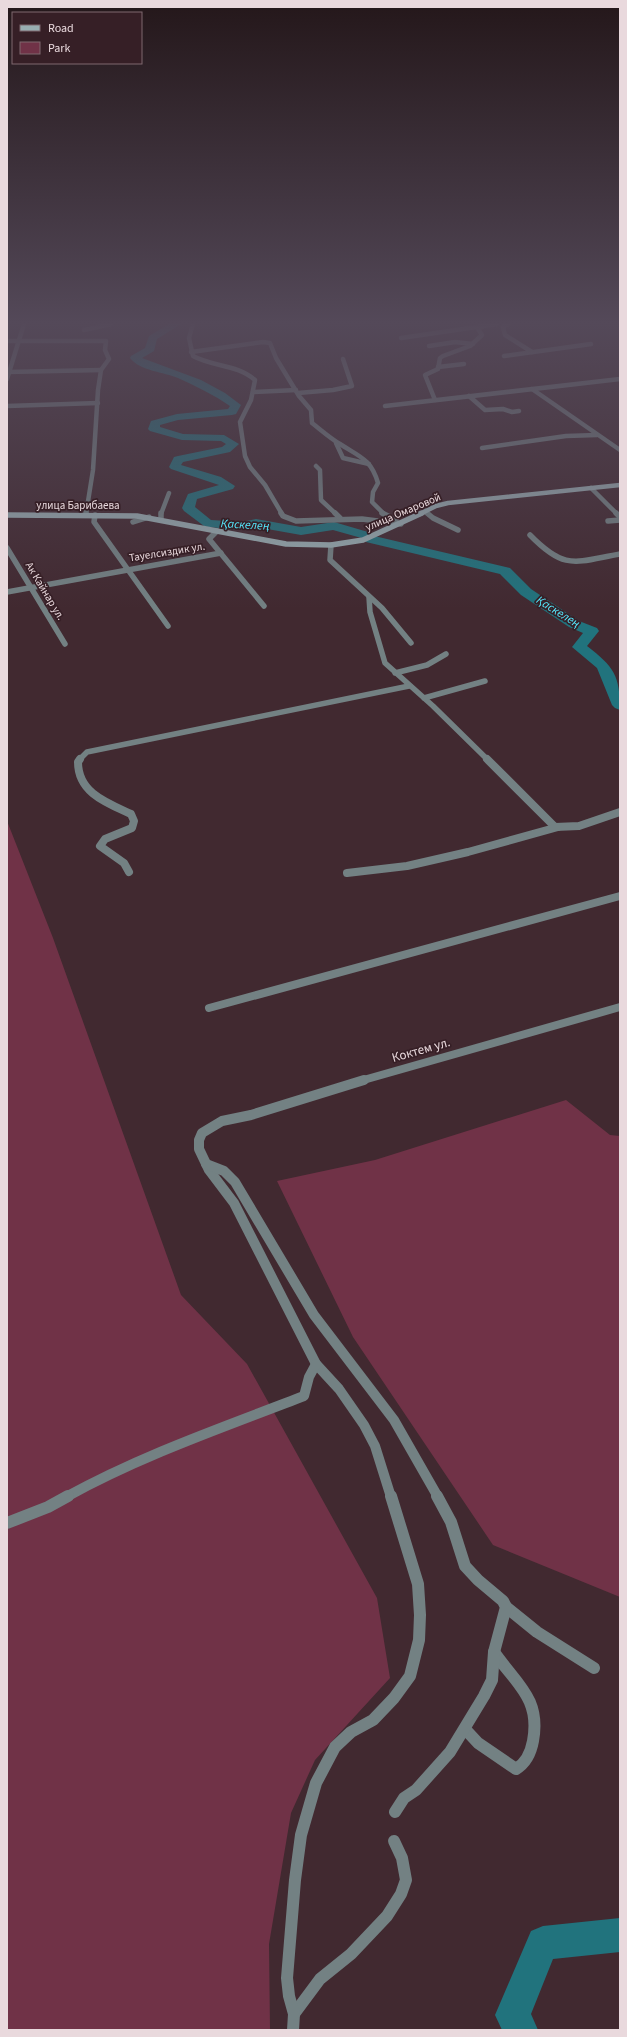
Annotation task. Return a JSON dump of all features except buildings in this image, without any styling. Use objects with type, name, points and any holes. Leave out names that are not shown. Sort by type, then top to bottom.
[{"type":"street","points":[[86,515],[93,470],[97,419]]},
{"type":"street","points":[[241,419],[240,422],[245,456],[250,467],[265,485],[280,511],[287,518],[296,521],[340,518],[403,523]]},
{"type":"street","points":[[312,419],[312,423],[316,427],[338,444],[343,458],[370,464]]},
{"type":"street","points":[[574,419],[620,450]]},
{"type":"street","points":[[482,448],[566,436],[597,435]]},
{"type":"street","points":[[328,441],[357,453],[370,464],[374,469],[378,484],[372,492],[372,502],[388,517],[403,523]]},
{"type":"street","points":[[316,466],[320,470],[321,500],[340,518]]},
{"type":"street","name":"улица Омаровой","points":[[149,517],[286,544],[331,545],[364,540],[403,523],[436,506],[452,502],[620,484]]},
{"type":"street","points":[[591,488],[620,518],[608,521]]},
{"type":"street","points":[[161,520],[161,514],[169,493]]},
{"type":"street","points":[[332,509],[350,516]]},
{"type":"street","points":[[426,511],[433,518],[458,530]]},
{"type":"street","name":"улица Барибаева","points":[[7,515],[95,515],[149,517]]},
{"type":"street","name":"Тауелсиздик ул.","points":[[95,515],[94,522],[127,570],[221,553]]},
{"type":"street","points":[[132,522],[149,517]]},
{"type":"street","name":"Тауелсиздик ул.","points":[[218,531],[210,536],[209,539],[221,553]]},
{"type":"street","points":[[530,535],[548,553],[560,560],[571,561],[620,554]]},
{"type":"street","points":[[331,545],[330,560],[382,608],[411,643]]},
{"type":"street","name":"Ак Кайнар ул.","points":[[7,548],[65,644]]},
{"type":"street","points":[[221,553],[264,606]]},
{"type":"street","points":[[7,592],[127,570],[168,626]]},
{"type":"street","points":[[369,597],[370,612],[383,659],[395,673],[424,698],[558,828]]},
{"type":"street","points":[[395,673],[427,665],[446,654]]},
{"type":"street","points":[[424,698],[485,681]]},
{"type":"street","points":[[129,872],[122,860],[105,851],[100,846],[105,839],[132,828],[134,822],[132,814],[94,794],[84,785],[79,776],[78,762],[87,752],[410,686]]},
{"type":"street","points":[[347,873],[406,866],[468,852],[558,828],[585,824],[620,812]]},
{"type":"street","points":[[209,1008],[620,896]]},
{"type":"street","name":"Коктем ул.","points":[[206,1164],[199,1149],[199,1140],[202,1133],[214,1125],[620,1007]]},
{"type":"street","points":[[206,1164],[218,1184],[234,1203],[316,1364],[339,1389],[364,1425],[375,1446],[418,1584],[420,1615],[416,1661],[410,1676],[394,1698],[373,1720],[351,1732],[335,1747],[325,1763],[316,1783],[301,1835],[295,1880],[287,1978],[289,1996],[294,2014],[293,2030]]},
{"type":"street","points":[[206,1164],[224,1171],[235,1182],[314,1315],[394,1420],[412,1449],[451,1522],[465,1566],[478,1580],[503,1601],[506,1607],[518,1620],[594,1668]]},
{"type":"street","points":[[7,1523],[48,1507],[97,1480],[142,1460],[304,1396],[309,1378],[316,1364]]},
{"type":"street","points":[[395,1812],[404,1798],[416,1790],[450,1752],[465,1729],[492,1680],[494,1652],[506,1607]]},
{"type":"street","points":[[465,1729],[478,1743],[516,1769],[522,1766],[530,1752],[535,1733],[534,1710],[529,1697],[516,1680],[503,1667],[494,1652]]},
{"type":"street","points":[[294,2014],[320,1979],[351,1954],[387,1916],[401,1894],[406,1880],[402,1858],[394,1841]]},
{"type":"green space","points":[[7,821],[53,938],[181,1295],[247,1364],[377,1598],[390,1678],[315,1760],[291,1813],[269,1944],[270,2030],[7,2030]]},
{"type":"green space","points":[[566,1100],[610,1135],[620,1136],[620,1597],[493,1545],[353,1337],[277,1181],[375,1160]]},
{"type":"waterway","name":"Қаскелең","points":[[169,419],[155,423],[154,429],[182,437],[224,438],[233,444],[226,450],[178,459],[175,467],[217,479],[229,486],[192,497],[188,508],[208,523],[242,526],[256,523],[301,531],[334,526],[364,535]]},
{"type":"waterway","name":"Қаскелең","points":[[371,539],[445,558],[505,571],[526,592],[574,624],[592,631],[579,647],[603,666],[620,705]]},
{"type":"waterway","name":"Қаскелең","points":[[520,2030],[513,2015],[543,1943],[620,1935]]}]
